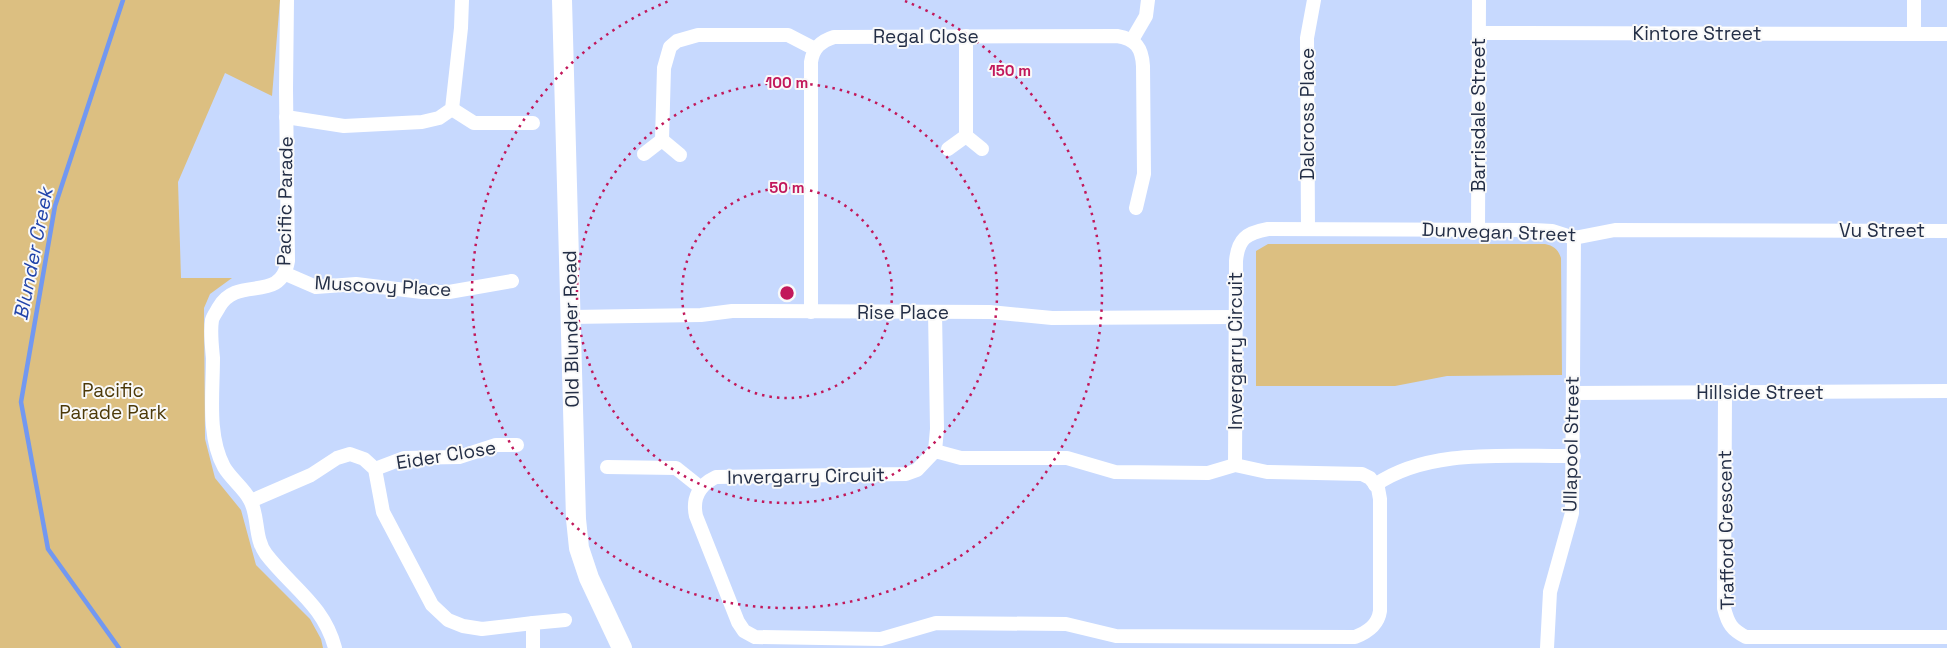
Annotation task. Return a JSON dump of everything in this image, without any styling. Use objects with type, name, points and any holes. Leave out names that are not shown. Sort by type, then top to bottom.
[{"type":"main road","name":"Old Blunder Road","points":[[562,0],[576,519],[579,548],[590,578],[622,648]]},
{"type":"street","name":"Pacific Parade","points":[[287,0],[288,261],[286,274],[276,284],[267,288],[233,292],[221,304],[212,319],[214,426],[216,449],[224,468],[251,501],[258,538],[265,553],[303,591],[319,613],[335,648]]},
{"type":"street","points":[[286,117],[344,126],[422,122],[439,118],[452,109],[461,28],[462,0]]},
{"type":"street","points":[[1136,208],[1144,174],[1143,66],[1141,51],[1132,40],[1146,16],[1148,0]]},
{"type":"street","name":"Dalcross Place","points":[[1308,229],[1307,38],[1314,0]]},
{"type":"street","name":"Barrisdale Street","points":[[1478,230],[1479,0]]},
{"type":"street","points":[[1914,0],[1914,34]]},
{"type":"street","name":"Kintore Street","points":[[1479,33],[1947,34]]},
{"type":"street","points":[[662,140],[664,68],[670,47],[677,41],[698,35],[788,35],[815,50],[812,62],[811,312]]},
{"type":"street","points":[[966,36],[966,136]]},
{"type":"street","name":"Regal Close","points":[[815,50],[826,39],[834,37],[1117,36],[1132,40]]},
{"type":"street","points":[[452,109],[474,122],[533,123]]},
{"type":"street","points":[[966,136],[982,149]]},
{"type":"street","points":[[948,149],[966,136]]},
{"type":"street","points":[[644,154],[662,140]]},
{"type":"street","points":[[662,140],[680,155]]},
{"type":"street","name":"Dunvegan Street","points":[[1243,239],[1253,231],[1268,229],[1534,230],[1552,231],[1574,238],[1615,230],[1818,230]]},
{"type":"street","name":"Vu Street","points":[[1818,230],[1947,231]]},
{"type":"street","name":"Ullapool Street","points":[[1547,648],[1550,592],[1572,513],[1574,456],[1574,238]]},
{"type":"street","name":"Invergarry Circuit","points":[[1234,465],[1236,261],[1237,248],[1243,239]]},
{"type":"street","name":"Muscovy Place","points":[[286,274],[316,287],[356,284],[422,292],[449,292],[512,281]]},
{"type":"street","name":"Rise Place","points":[[571,317],[701,315],[732,311],[990,312],[1052,318],[1235,317]]},
{"type":"street","points":[[935,312],[937,429],[935,451],[961,458],[1067,458],[1115,472],[1208,473],[1234,465],[1267,472],[1362,474],[1370,478],[1375,485],[1388,476],[1448,457],[1574,456]]},
{"type":"street","name":"Hillside Street","points":[[1573,393],[1947,391]]},
{"type":"street","name":"Trafford Crescent","points":[[1725,392],[1724,608],[1728,623],[1734,630],[1746,638],[1947,637]]},
{"type":"street","name":"Eider Close","points":[[375,469],[404,458],[458,457],[496,445],[517,445]]},
{"type":"street","name":"Invergarry Circuit","points":[[935,451],[917,470],[906,474],[729,475],[716,477],[701,488],[694,498],[696,516],[744,631],[755,637],[763,638],[881,639],[936,623],[1066,624],[1116,636],[1355,637],[1372,628],[1379,618],[1380,499],[1378,488],[1375,485]]},
{"type":"street","points":[[251,501],[311,475],[337,458],[350,454],[364,459],[375,469],[383,512],[432,605],[448,620],[463,626],[482,629],[565,620]]},
{"type":"street","points":[[607,467],[676,468],[701,488]]},
{"type":"street","points":[[533,623],[533,648]]},
{"type":"green space","name":"Pacific Parade Park","points":[[0,0],[280,0],[272,96],[225,73],[178,182],[181,278],[232,278],[210,294],[204,308],[205,439],[215,478],[241,510],[256,565],[310,619],[321,639],[323,648],[0,648]]},
{"type":"green space","points":[[1268,244],[1545,244],[1551,246],[1557,250],[1561,258],[1562,375],[1447,376],[1395,386],[1256,386],[1256,251]]},
{"type":"waterway","name":"Blunder Creek","points":[[119,648],[48,549],[21,402],[55,206],[123,0]]}]
